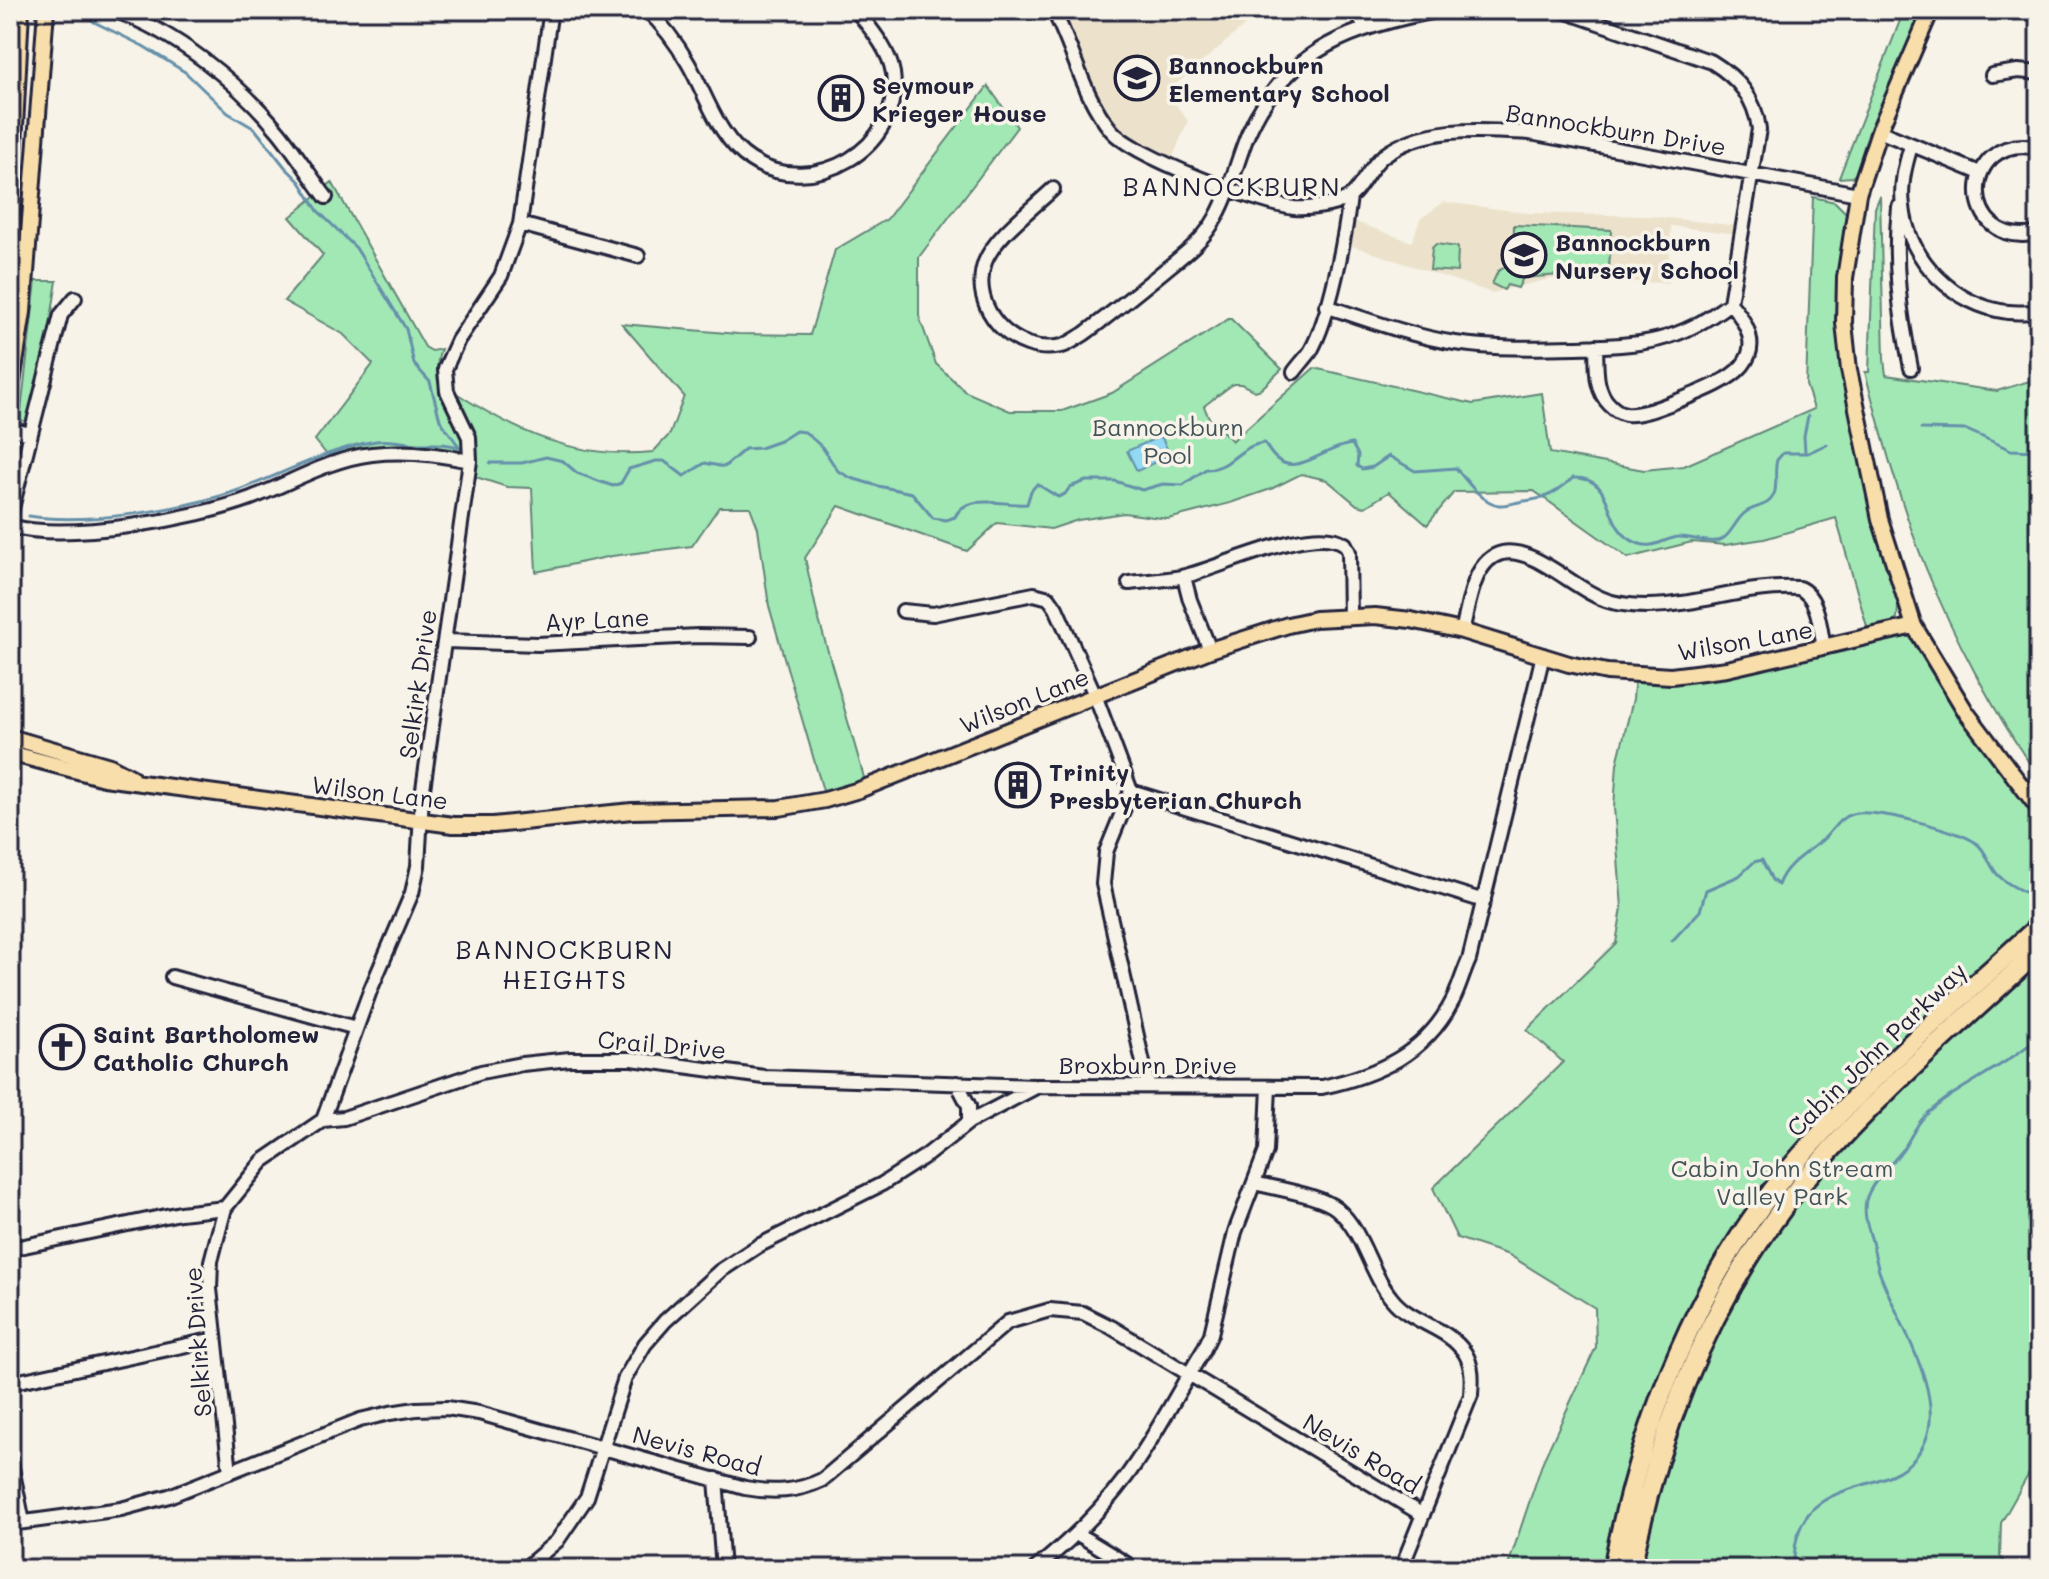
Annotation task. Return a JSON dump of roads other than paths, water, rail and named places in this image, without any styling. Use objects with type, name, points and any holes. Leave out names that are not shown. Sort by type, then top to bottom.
[{"type":"highway","name":"Cabin John Parkway","points":[[1631,1569],[1649,1490],[1687,1374],[1728,1289],[1812,1171],[1868,1110],[2016,971],[2034,938]]},
{"type":"highway","name":"Cabin John Parkway","points":[[1613,1569],[1628,1494],[1672,1365],[1715,1279],[1755,1217],[1797,1160],[1857,1095],[2034,938]]},
{"type":"main road","points":[[10,225],[21,30],[18,10]]},
{"type":"main road","points":[[10,395],[23,312],[46,10]]},
{"type":"main road","points":[[1931,10],[1879,131],[1858,194],[1845,278],[1844,323],[1849,370],[1880,519],[1914,626],[1952,690],[2039,809]]},
{"type":"main road","name":"Wilson Lane","points":[[10,753],[104,778],[421,821],[493,825],[632,811],[779,808],[859,790],[1210,650],[1315,619],[1375,616],[1411,620],[1462,631],[1607,672],[1671,676],[1727,669],[1914,626]]},
{"type":"main road","name":"Wilson Lane","points":[[10,737],[110,766],[139,781]]},
{"type":"street","points":[[113,10],[158,29],[243,95],[279,132],[326,197]]},
{"type":"street","points":[[647,10],[686,59],[727,137],[748,158],[771,171],[811,175],[840,166],[863,150],[884,123],[893,99],[893,72],[889,59],[856,10]]},
{"type":"street","points":[[1053,10],[1090,101],[1112,132],[1147,157],[1279,205],[1313,208],[1350,197],[1346,231],[1326,306],[1310,352],[1294,372]]},
{"type":"street","points":[[1357,10],[1364,27]]},
{"type":"street","points":[[1053,189],[994,245],[981,279],[983,300],[996,325],[1015,340],[1041,347],[1063,346],[1084,334],[1199,242],[1214,222],[1249,131],[1277,89],[1315,52],[1364,27],[1389,19],[1443,10]]},
{"type":"street","points":[[1326,306],[1417,335],[1454,343],[1509,348],[1635,345],[1670,338],[1708,319],[1730,303],[1759,129],[1758,117],[1749,95],[1733,75],[1712,62],[1561,10]]},
{"type":"street","name":"Selkirk Drive","points":[[230,1472],[210,1289],[211,1261],[225,1208],[263,1161],[323,1120],[356,1028],[412,893],[418,866],[422,796],[470,461],[469,437],[447,391],[445,369],[458,340],[501,276],[520,224],[547,12]]},
{"type":"street","points":[[1992,75],[2018,71],[2039,73]]},
{"type":"street","name":"Bannockburn Drive","points":[[1350,197],[1372,166],[1407,141],[1429,135],[1481,131],[1530,133],[1858,194]]},
{"type":"street","points":[[1879,131],[1980,173]]},
{"type":"street","points":[[2039,148],[2023,145],[2005,148],[1990,158],[1980,173],[1976,191],[1980,209],[1990,224],[2006,234],[2024,237],[2039,233]]},
{"type":"street","points":[[1911,146],[1902,176],[1897,224],[1901,320],[1911,368]]},
{"type":"street","points":[[1902,176],[1903,208],[1911,239],[1927,266],[1949,288],[1977,304],[2008,312],[2039,312]]},
{"type":"street","points":[[520,224],[638,256]]},
{"type":"street","points":[[10,516],[61,315],[75,298]]},
{"type":"street","points":[[1596,346],[1599,391],[1609,405],[1627,414],[1669,404],[1699,392],[1744,366],[1749,357],[1751,340],[1748,326],[1730,303]]},
{"type":"street","points":[[10,429],[30,434]]},
{"type":"street","points":[[10,526],[77,531],[208,511],[252,498],[326,466],[371,454],[438,454],[470,461]]},
{"type":"street","points":[[1129,583],[1184,577],[1276,546],[1330,537],[1345,544],[1349,552],[1350,617]]},
{"type":"street","points":[[1462,631],[1478,573],[1487,561],[1502,553],[1534,559],[1592,595],[1611,602],[1641,606],[1799,588],[1806,591],[1814,604],[1824,648]]},
{"type":"street","points":[[1184,577],[1210,650]]},
{"type":"street","points":[[903,611],[933,614],[1034,594],[1049,598],[1056,608],[1095,695],[1131,791],[1106,852],[1103,884],[1148,1085]]},
{"type":"street","name":"Ayr Lane","points":[[446,641],[538,644],[698,636],[750,637]]},
{"type":"street","name":"Broxburn Drive","points":[[524,1569],[557,1541],[587,1497],[625,1378],[645,1344],[665,1321],[720,1271],[758,1246],[882,1184],[927,1155],[969,1122],[1038,1086],[1322,1087],[1357,1080],[1387,1068],[1414,1048],[1441,1020],[1453,1000],[1469,960],[1543,655]]},
{"type":"street","points":[[1131,791],[1484,901]]},
{"type":"street","points":[[172,977],[356,1028]]},
{"type":"street","name":"Crail Drive","points":[[323,1120],[344,1118],[481,1072],[570,1059],[632,1059],[764,1077],[1038,1086]]},
{"type":"street","points":[[957,1083],[969,1106],[969,1122]]},
{"type":"street","points":[[1035,1569],[1102,1509],[1128,1475],[1211,1334],[1235,1232],[1266,1151],[1269,1087]]},
{"type":"street","points":[[1255,1183],[1326,1202],[1337,1209],[1350,1224],[1393,1301],[1412,1317],[1451,1336],[1467,1356],[1472,1375],[1471,1395],[1401,1569]]},
{"type":"street","points":[[10,1249],[180,1213],[225,1208]]},
{"type":"street","name":"Nevis Road","points":[[17,1523],[121,1509],[169,1496],[360,1420],[416,1409],[447,1408],[479,1413],[745,1488],[782,1492],[822,1480],[1008,1322],[1050,1310],[1083,1313],[1423,1515]]},
{"type":"street","points":[[10,1383],[215,1339]]},
{"type":"street","points":[[10,1458],[17,1523]]},
{"type":"street","points":[[716,1479],[723,1569]]},
{"type":"street","points":[[1076,1533],[1135,1569]]},
{"type":"water","points":[[1161,436],[1170,455],[1137,471],[1127,451]]},
{"type":"waterway","points":[[86,10],[94,22],[143,46],[185,72],[228,113],[255,129],[300,182],[318,211],[356,248],[406,329],[414,364],[430,382],[440,420],[460,448]]},
{"type":"waterway","points":[[1805,452],[1808,416]]},
{"type":"waterway","points":[[1921,429],[1967,430],[2011,450],[2039,451]]},
{"type":"waterway","points":[[490,463],[522,463],[546,457],[563,461],[577,473],[613,486],[621,483],[629,469],[656,461],[664,461],[684,476],[705,463],[724,467],[745,449],[780,441],[796,431],[805,432],[822,447],[838,471],[851,478],[912,493],[933,518],[946,520],[955,517],[960,509],[977,502],[1027,504],[1037,484],[1058,497],[1070,487],[1086,481],[1115,481],[1142,490],[1163,484],[1183,485],[1206,469],[1222,466],[1256,445],[1265,443],[1283,463],[1294,464],[1352,444],[1358,455],[1357,466],[1362,469],[1373,467],[1389,456],[1415,471],[1456,468],[1481,496],[1499,505],[1545,497],[1573,478],[1587,480],[1597,485],[1625,536],[1648,545],[1678,537],[1721,540],[1746,512],[1763,505],[1773,496],[1777,460],[1783,453],[1808,453],[1827,444]]},
{"type":"waterway","points":[[29,516],[77,519],[186,505],[233,492],[321,456],[376,441],[442,444],[460,448]]},
{"type":"waterway","points":[[1672,941],[1700,911],[1706,890],[1739,876],[1754,862],[1762,860],[1778,885],[1796,860],[1842,819],[1852,814],[1896,817],[1967,838],[1980,846],[2001,878],[2039,899]]},
{"type":"waterway","points":[[1794,1569],[1798,1535],[1809,1513],[1827,1499],[1892,1474],[1911,1462],[1925,1442],[1930,1422],[1924,1378],[1878,1267],[1866,1216],[1868,1193],[1925,1116],[2039,1036]]},
{"type":"place","name":"Bannockburn Elementary School","points":[[1137,78]]},
{"type":"place","name":"Seymour Krieger House","points":[[841,98]]},
{"type":"place","name":"Bannockburn Nursery School","points":[[1524,255]]},
{"type":"place","name":"Trinity Presbyterian Church","points":[[1018,785]]},
{"type":"place","name":"Saint Bartholomew Catholic Church","points":[[62,1047]]},
{"type":"district","name":"BANNOCKBURN","points":[[1232,186]]},
{"type":"district","name":"BANNOCKBURN HEIGHTS","points":[[565,964]]},
{"type":"park label","name":"Bannockburn Pool","points":[[1168,440]]},
{"type":"park label","name":"Cabin John Stream Valley Park","points":[[1782,1181]]}]
